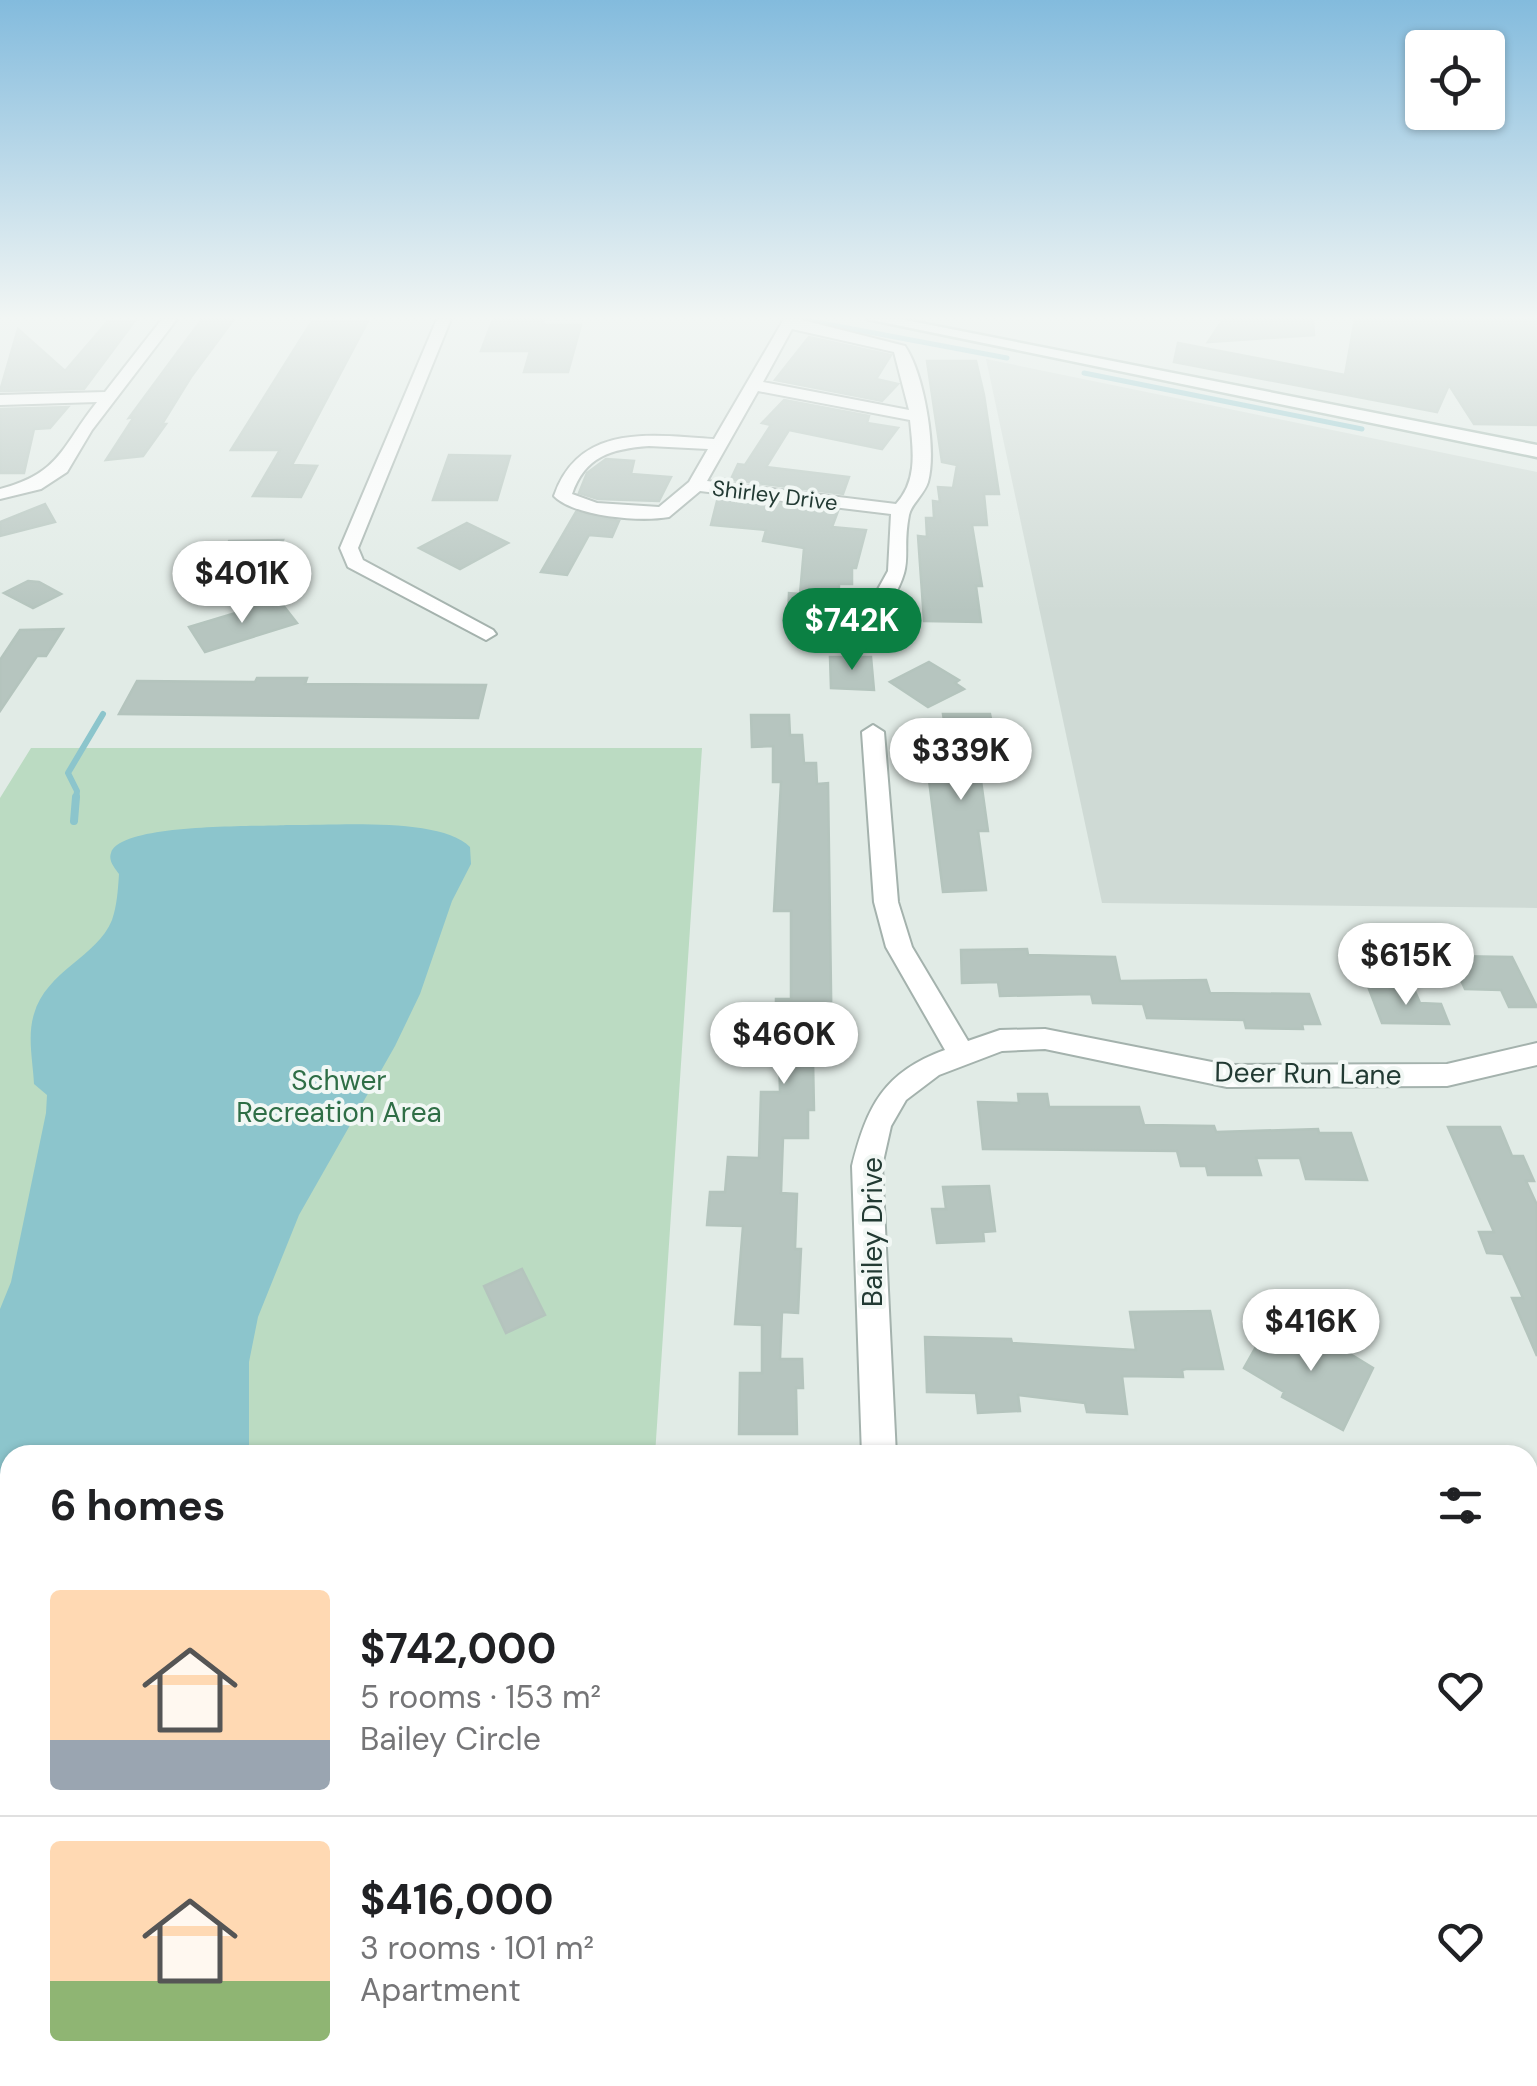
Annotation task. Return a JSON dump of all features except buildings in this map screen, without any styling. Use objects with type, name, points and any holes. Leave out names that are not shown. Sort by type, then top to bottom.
[{"type":"main road","points":[[1363,416],[1537,451]]},
{"type":"street","points":[[0,494],[54,476],[96,416]]},
{"type":"street","points":[[402,416],[349,548],[355,563],[486,634]]},
{"type":"street","name":"Shirley Drive","points":[[735,416],[696,485],[900,510]]},
{"type":"street","points":[[882,600],[898,571],[900,510],[914,498],[921,475],[916,416]]},
{"type":"street","points":[[696,485],[664,513],[585,504],[562,496],[570,470],[594,450],[635,443],[718,444]]},
{"type":"street","points":[[873,732],[886,902],[899,947],[962,1053]]},
{"type":"street","name":"Deer Run Lane","points":[[962,1053],[1000,1041],[1045,1039],[1227,1076],[1350,1078],[1447,1075],[1537,1054]]},
{"type":"street","name":"Bailey Drive","points":[[879,1445],[867,1166],[877,1124],[896,1092],[929,1067],[962,1053]]},
{"type":"shaded area","points":[[998,416],[1266,416],[1537,472],[1537,908],[1102,903]]},
{"type":"green space","name":"Schwer Recreation Area","points":[[31,748],[702,748],[656,1445],[0,1445],[0,798]]},
{"type":"water","points":[[220,827],[410,827],[455,837],[470,847],[471,864],[452,901],[420,994],[395,1046],[299,1215],[258,1317],[249,1362],[249,1445],[0,1445],[0,1309],[11,1282],[46,1113],[47,1095],[34,1084],[34,1014],[49,986],[95,944],[112,920],[119,874],[110,856],[120,843],[162,831]]},
{"type":"waterway","points":[[1299,416],[1362,429]]},
{"type":"waterway","points":[[76,799],[77,791],[68,773],[103,714]]},
{"type":"waterway","points":[[74,821],[76,797]]}]
